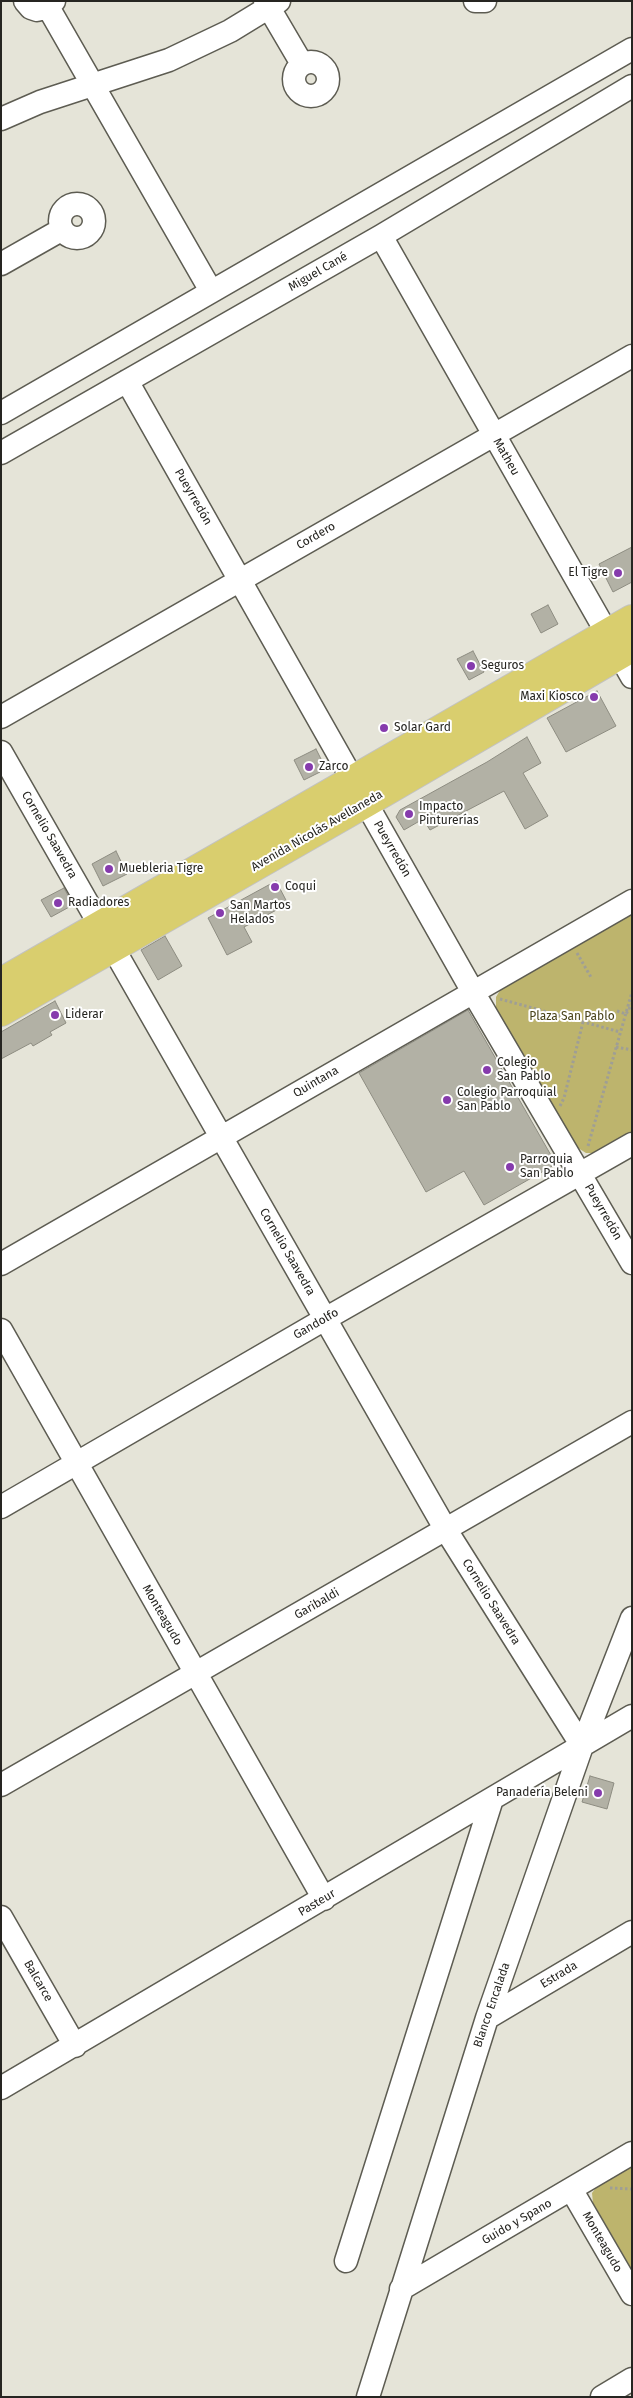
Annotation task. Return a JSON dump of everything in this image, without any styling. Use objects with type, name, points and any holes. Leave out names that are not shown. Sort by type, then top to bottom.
[{"type":"main road","name":"Avenida Nicolás Avellaneda","points":[[1,982],[106,936],[366,803],[622,653],[632,619]]},
{"type":"main road","name":"Avenida Nicolás Avellaneda","points":[[1,1012],[106,936],[353,780],[622,653]]},
{"type":"street","points":[[24,1],[37,10],[51,4],[90,79],[211,291]]},
{"type":"street","points":[[475,1],[485,1]]},
{"type":"street","points":[[1,104],[90,79],[169,60],[230,31],[267,3],[302,64]]},
{"type":"street","points":[[1,413],[211,291],[408,180],[632,49]]},
{"type":"street","points":[[1,119],[90,79]]},
{"type":"street","name":"Miguel Cané","points":[[1,453],[381,236],[631,89]]},
{"type":"street","points":[[1,264],[61,230]]},
{"type":"street","name":"Matheu","points":[[381,236],[494,435],[622,653]]},
{"type":"street","name":"Cordero","points":[[1,717],[632,356]]},
{"type":"street","name":"Pueyrredón","points":[[127,381],[473,992],[581,1173],[632,1263]]},
{"type":"street","name":"Cornelio Saavedra","points":[[1,752],[446,1530],[582,1746]]},
{"type":"street","name":"Quintana","points":[[1,1264],[632,901]]},
{"type":"street","name":"Gandolfo","points":[[1,1507],[325,1318],[632,1144]]},
{"type":"street","name":"Monteagudo","points":[[1,1330],[324,1899]]},
{"type":"street","name":"Garibaldi","points":[[1,1785],[632,1422]]},
{"type":"street","name":"Blanco Encalada","points":[[368,2397],[487,2018],[582,1746],[632,1618]]},
{"type":"street","name":"Pasteur","points":[[1,2088],[632,1716]]},
{"type":"street","points":[[346,2261],[492,1799]]},
{"type":"street","name":"Balcarce","points":[[1,1917],[75,2046]]},
{"type":"street","name":"Estrada","points":[[487,2018],[632,1932]]},
{"type":"street","name":"Guido y Spano","points":[[401,2289],[632,2153]]},
{"type":"street","name":"Monteagudo","points":[[571,2189],[632,2294]]},
{"type":"street","points":[[602,2397],[632,2379]]},
{"type":"path","points":[[568,937],[592,979]]},
{"type":"path","points":[[473,992],[620,1032]]},
{"type":"path","points":[[581,1173],[632,992]]},
{"type":"path","points":[[626,1014],[632,1004]]},
{"type":"path","points":[[617,1011],[626,1014]]},
{"type":"path","points":[[550,1123],[564,1098],[583,1022]]},
{"type":"path","points":[[616,1047],[632,1050]]},
{"type":"green space","name":"Plaza San Pablo","points":[[632,913],[632,1134],[597,1153],[586,1153],[578,1148],[496,1009],[496,997],[502,987]]},
{"type":"green space","points":[[632,2164],[632,2270],[593,2203],[592,2193],[598,2185]]},
{"type":"building","name":"El Tigre","points":[[632,547],[632,582],[613,592],[599,564]]},
{"type":"building","points":[[548,605],[558,624],[541,633],[531,614]]},
{"type":"building","name":"Seguros","points":[[473,651],[484,672],[469,680],[457,659]]},
{"type":"building","points":[[597,691],[616,726],[566,752],[547,718]]},
{"type":"building","points":[[527,737],[541,763],[523,773],[548,816],[525,829],[504,791],[430,830],[423,819],[404,830],[396,817],[400,810],[487,762]]},
{"type":"building","name":"Zarco","points":[[316,749],[323,763],[320,772],[304,780],[294,760]]},
{"type":"building","name":"Muebleria Tigre","points":[[116,851],[127,874],[103,886],[92,864]]},
{"type":"building","points":[[276,881],[288,904],[244,927],[252,942],[227,955],[208,918]]},
{"type":"building","name":"Radiadores","points":[[64,888],[72,903],[71,906],[51,917],[41,900]]},
{"type":"building","points":[[165,936],[182,966],[158,980],[141,950]]},
{"type":"building","points":[[55,1001],[66,1023],[50,1032],[52,1035],[33,1046],[31,1043],[1,1059],[1,1032]]},
{"type":"building","name":"Colegio Parroquial San Pablo","points":[[468,1010],[556,1164],[484,1205],[464,1171],[426,1192],[359,1073]]},
{"type":"building","name":"Panadería Beleni","points":[[590,1776],[614,1783],[607,1809],[582,1802]]},
{"type":"place","name":"El Tigre","points":[[618,573]]},
{"type":"place","name":"Seguros","points":[[471,666]]},
{"type":"place","name":"Maxi Kiosco","points":[[594,697]]},
{"type":"place","name":"Solar Gard","points":[[384,728]]},
{"type":"place","name":"Zarco","points":[[309,767]]},
{"type":"place","name":"Impacto Pinturerías","points":[[409,814]]},
{"type":"place","name":"Muebleria Tigre","points":[[109,869]]},
{"type":"place","name":"Coqui","points":[[275,887]]},
{"type":"place","name":"Radiadores","points":[[58,903]]},
{"type":"place","name":"San Martos Helados","points":[[220,913]]},
{"type":"place","name":"Liderar","points":[[55,1015]]},
{"type":"place","name":"Colegio San Pablo","points":[[487,1070]]},
{"type":"place","name":"Colegio Parroquial San Pablo","points":[[447,1100]]},
{"type":"place","name":"Parroquia San Pablo","points":[[510,1167]]},
{"type":"place","name":"Panadería Beleni","points":[[598,1793]]}]
